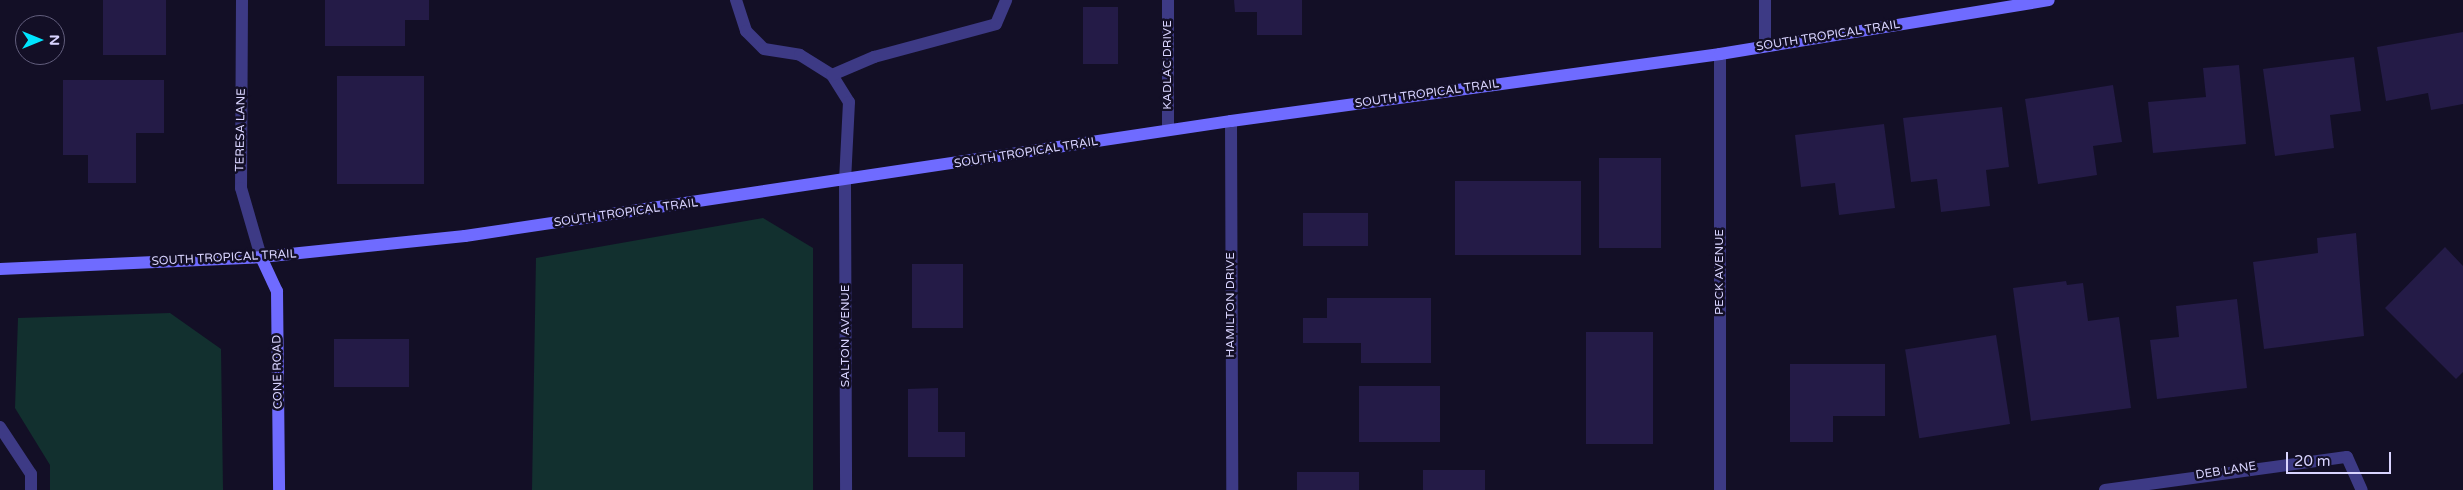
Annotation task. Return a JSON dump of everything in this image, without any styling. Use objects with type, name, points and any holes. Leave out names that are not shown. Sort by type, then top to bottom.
[{"type":"street","name":"TERESA LANE","points":[[242,0],[240,188],[261,258]]},
{"type":"street","points":[[736,0],[746,31],[764,50],[800,55],[832,75],[874,57],[996,24],[1006,0]]},
{"type":"street","name":"KADLAC DRIVE","points":[[1168,0],[1168,130]]},
{"type":"street","points":[[1765,0],[1765,46]]},
{"type":"street","name":"SOUTH TROPICAL TRAIL","points":[[0,269],[261,258],[465,236],[845,182],[1230,120],[1720,54],[2049,0]]},
{"type":"street","name":"PECK AVENUE","points":[[1720,54],[1720,490]]},
{"type":"street","name":"SALTON AVENUE","points":[[832,75],[849,102],[845,182],[846,490]]},
{"type":"street","name":"HAMILTON DRIVE","points":[[1230,120],[1232,490]]},
{"type":"street","name":"CONE ROAD","points":[[261,258],[277,292],[279,490]]},
{"type":"street","points":[[0,427],[31,474],[31,490]]},
{"type":"street","name":"DEB LANE","points":[[2105,490],[2347,457],[2362,490]]},
{"type":"green space","points":[[763,218],[813,248],[813,490],[532,490],[536,258]]},
{"type":"green space","points":[[170,313],[221,349],[223,490],[50,490],[50,465],[15,408],[18,318]]},
{"type":"building","points":[[103,0],[166,0],[166,55],[103,55]]},
{"type":"building","points":[[325,0],[429,0],[429,20],[405,20],[405,46],[325,46]]},
{"type":"building","points":[[1234,0],[1302,0],[1302,35],[1257,35],[1257,12],[1235,12]]},
{"type":"building","points":[[1083,7],[1118,7],[1118,64],[1083,64]]},
{"type":"building","points":[[2463,32],[2463,104],[2431,110],[2428,93],[2386,101],[2377,47]]},
{"type":"building","points":[[2354,57],[2361,111],[2330,115],[2334,148],[2275,156],[2263,69]]},
{"type":"building","points":[[2239,65],[2246,144],[2153,153],[2148,102],[2206,97],[2203,68]]},
{"type":"building","points":[[337,76],[424,76],[424,184],[337,184]]},
{"type":"building","points":[[63,80],[164,80],[164,133],[136,133],[136,183],[88,183],[88,155],[63,155]]},
{"type":"building","points":[[2113,85],[2122,142],[2093,146],[2097,175],[2038,184],[2025,99]]},
{"type":"building","points":[[2002,107],[2009,167],[1986,170],[1990,206],[1941,212],[1937,179],[1911,182],[1903,118]]},
{"type":"building","points":[[1884,124],[1895,208],[1839,215],[1835,183],[1801,187],[1795,135]]},
{"type":"building","points":[[1599,158],[1661,158],[1661,248],[1599,248]]},
{"type":"building","points":[[1455,181],[1581,181],[1581,255],[1455,255]]},
{"type":"building","points":[[1303,213],[1368,213],[1368,246],[1303,246]]},
{"type":"building","points":[[2356,233],[2364,336],[2264,349],[2253,262],[2318,253],[2317,238]]},
{"type":"building","points":[[2445,247],[2463,266],[2463,372],[2456,379],[2385,308]]},
{"type":"building","points":[[912,264],[963,264],[963,328],[912,328]]},
{"type":"building","points":[[2066,281],[2067,285],[2083,283],[2088,321],[2119,317],[2131,408],[2031,421],[2013,288]]},
{"type":"building","points":[[1327,298],[1431,298],[1431,363],[1361,363],[1361,343],[1303,343],[1303,318],[1327,318]]},
{"type":"building","points":[[2237,299],[2247,388],[2157,399],[2150,340],[2179,337],[2176,306]]},
{"type":"building","points":[[1586,332],[1653,332],[1653,444],[1586,444]]},
{"type":"building","points":[[1996,335],[2010,424],[1919,438],[1905,349]]},
{"type":"building","points":[[334,339],[409,339],[409,387],[334,387]]},
{"type":"building","points":[[1790,364],[1885,364],[1885,416],[1833,416],[1833,442],[1790,442]]},
{"type":"building","points":[[1359,386],[1440,386],[1440,442],[1359,442]]},
{"type":"building","points":[[938,388],[938,432],[965,432],[965,457],[908,457],[908,389]]},
{"type":"building","points":[[1423,470],[1485,470],[1485,490],[1423,490]]},
{"type":"building","points":[[1297,472],[1359,472],[1359,490],[1297,490]]}]
